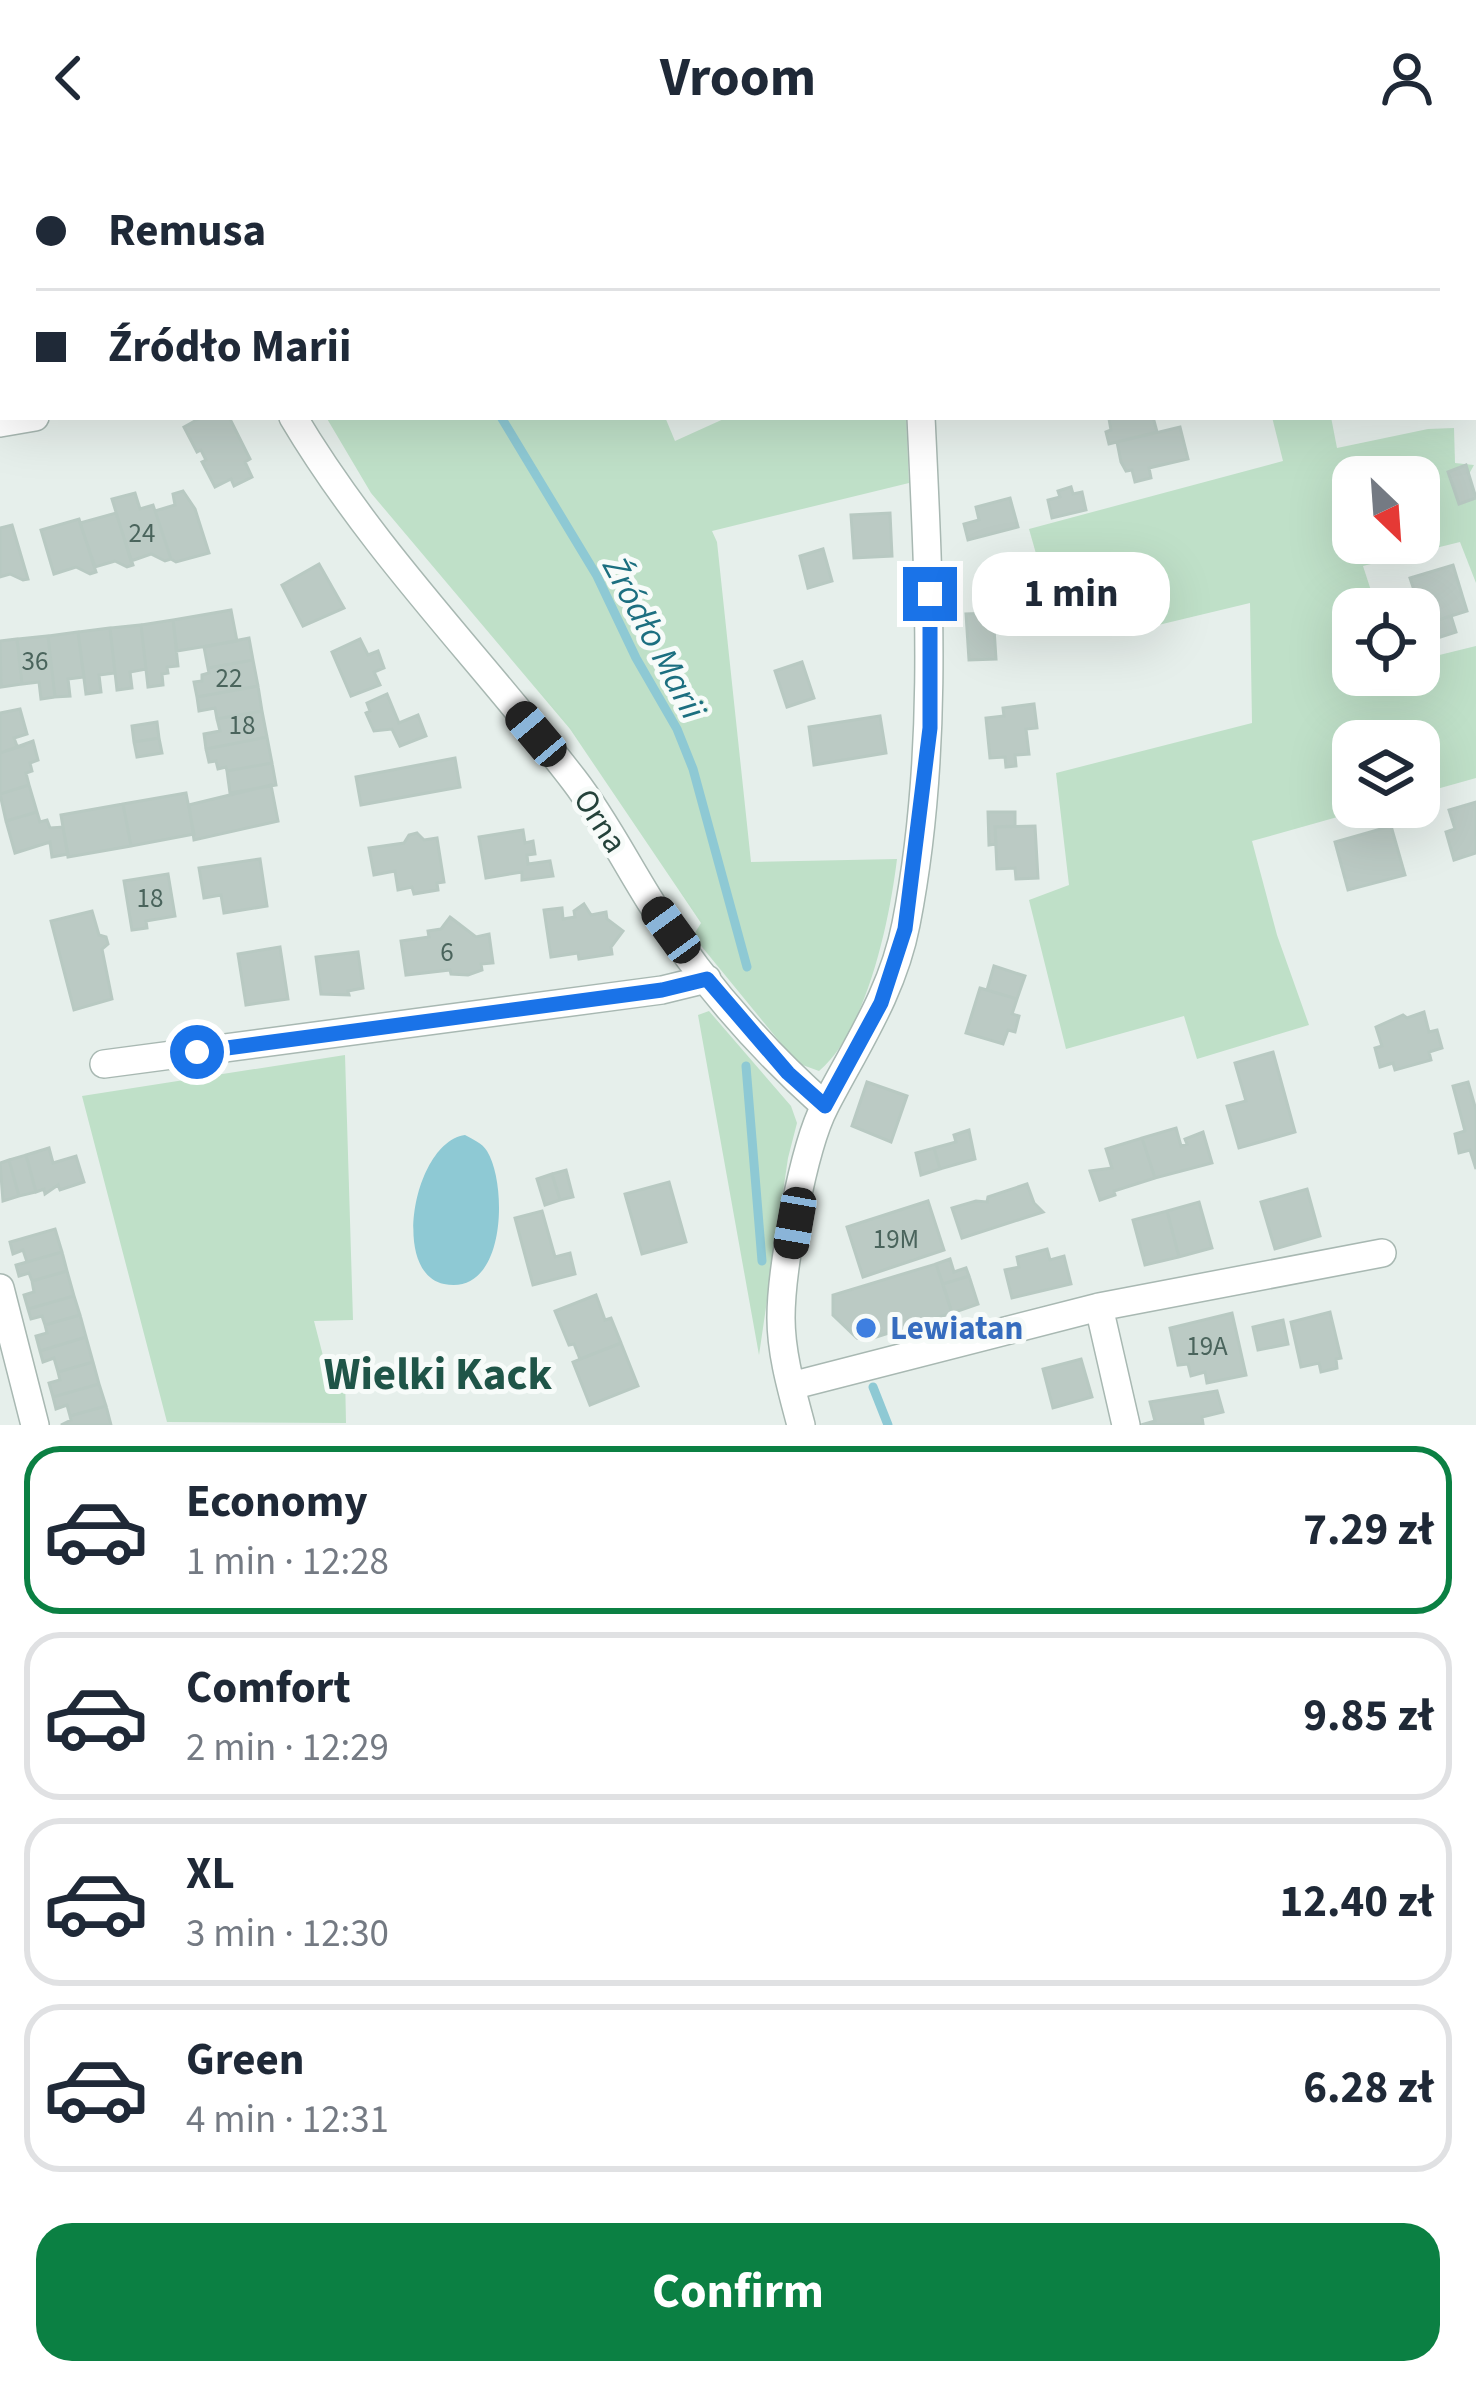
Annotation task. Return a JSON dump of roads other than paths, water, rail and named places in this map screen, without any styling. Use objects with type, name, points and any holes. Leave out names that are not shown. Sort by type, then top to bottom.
[{"type":"street","name":"Orna","points":[[295,420],[370,534],[575,782],[654,907],[707,979],[788,1073],[825,1106]]},
{"type":"street","points":[[801,1425],[782,1340],[783,1291],[812,1134],[881,1003],[898,961],[911,898],[930,728],[932,638],[921,420]]},
{"type":"street","points":[[104,1064],[639,994],[707,979]]},
{"type":"street","points":[[790,1386],[1099,1307],[1382,1253]]},
{"type":"street","points":[[0,1288],[34,1425]]},
{"type":"street","points":[[1099,1307],[1126,1425]]},
{"type":"water","points":[[465,1135],[485,1148],[494,1167],[497,1235],[480,1273],[465,1283],[444,1284],[427,1275],[417,1257],[415,1208],[433,1160],[447,1143]]},
{"type":"waterway","name":"Źródło Marii","points":[[503,420],[597,576],[677,729],[693,769],[747,967]]},
{"type":"waterway","name":"Źródło Marii","points":[[746,1066],[762,1261]]},
{"type":"waterway","name":"Źródło Marii","points":[[873,1387],[888,1425]]},
{"type":"place","name":"Lewiatan","points":[[866,1328]]},
{"type":"district","name":"Wielki Kack","points":[[438,1375]]}]
